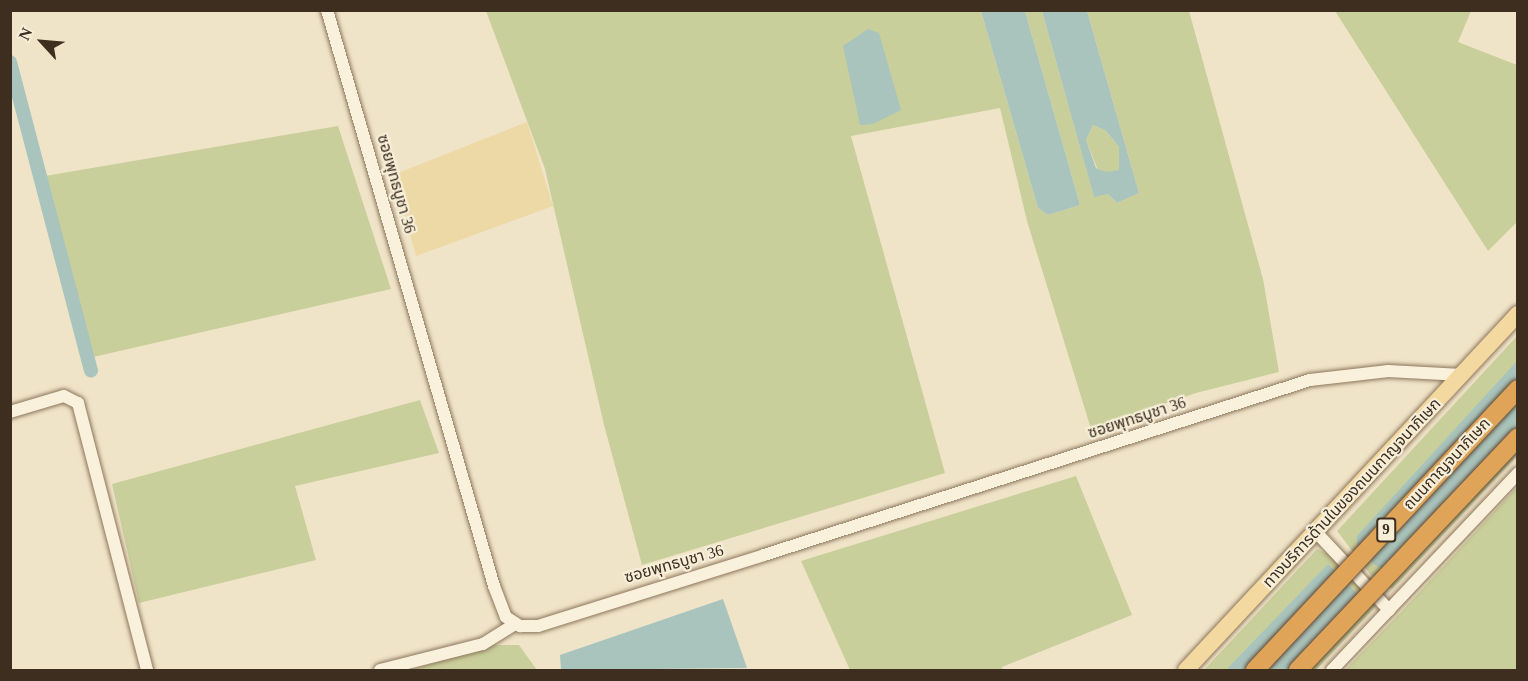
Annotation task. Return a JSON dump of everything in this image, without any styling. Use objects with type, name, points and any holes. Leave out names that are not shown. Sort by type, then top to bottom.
[{"type":"highway","name":"ถนนกาญจนาภิเษก","points":[[1255,670],[1518,389]]},
{"type":"highway","name":"ถนนกาญจนาภิเษก","points":[[1298,670],[1518,437]]},
{"type":"main road","name":"ทางบริการด้านในของถนนกาญจนาภิเษก","points":[[1186,670],[1518,314]]},
{"type":"street","name":"ซอยพุทธบูชา 36","points":[[327,10],[494,586],[506,616],[515,624],[538,626],[1310,380],[1388,371],[1462,375]]},
{"type":"street","points":[[10,412],[64,396],[78,403],[147,670]]},
{"type":"street","points":[[1332,670],[1518,473]]},
{"type":"street","points":[[1316,532],[1389,610]]},
{"type":"street","points":[[380,670],[483,644],[515,624]]},
{"type":"green space","points":[[486,11],[981,11],[1038,208],[1048,215],[1080,205],[1025,11],[1042,11],[1094,196],[1108,194],[1117,203],[1139,193],[1087,11],[1189,11],[1263,279],[1279,372],[1196,393],[1091,429],[1027,221],[1000,108],[851,136],[945,473],[642,565],[604,425],[545,169]]},
{"type":"green space","points":[[1335,11],[1471,11],[1458,42],[1517,65],[1517,222],[1488,251]]},
{"type":"green space","points":[[1093,125],[1106,131],[1119,147],[1119,170],[1106,173],[1097,168],[1086,140]]},
{"type":"green space","points":[[338,126],[391,289],[89,358],[45,176]]},
{"type":"green space","points":[[1517,336],[1517,456],[1392,589],[1370,574],[1337,531]]},
{"type":"green space","points":[[420,400],[439,453],[295,486],[316,560],[139,603],[112,484]]},
{"type":"green space","points":[[1076,476],[1132,615],[1002,667],[1003,670],[850,670],[801,561]]},
{"type":"green space","points":[[1517,487],[1517,670],[1345,670],[1401,612]]},
{"type":"green space","points":[[1317,549],[1332,556],[1378,604],[1316,670],[1204,670]]},
{"type":"green space","points":[[495,645],[519,645],[537,670],[411,670]]},
{"type":"sand","points":[[527,122],[553,206],[416,256],[393,175]]},
{"type":"water","points":[[981,11],[1025,11],[1080,205],[1048,215],[1038,208]]},
{"type":"water","points":[[1042,11],[1087,11],[1139,193],[1117,203],[1108,194],[1094,197]],"holes":[[[1093,125],[1106,131],[1119,147],[1119,170],[1106,172],[1096,168],[1086,140]]]},
{"type":"water","points":[[868,29],[879,33],[901,110],[873,124],[860,125],[843,46]]},
{"type":"water","points":[[1517,361],[1517,448],[1385,570],[1375,565],[1357,549],[1357,536]]},
{"type":"water","points":[[1328,564],[1368,605],[1306,670],[1226,670]]},
{"type":"water","points":[[723,599],[747,668],[561,670],[560,655]]},
{"type":"waterway","points":[[10,62],[91,371]]}]
